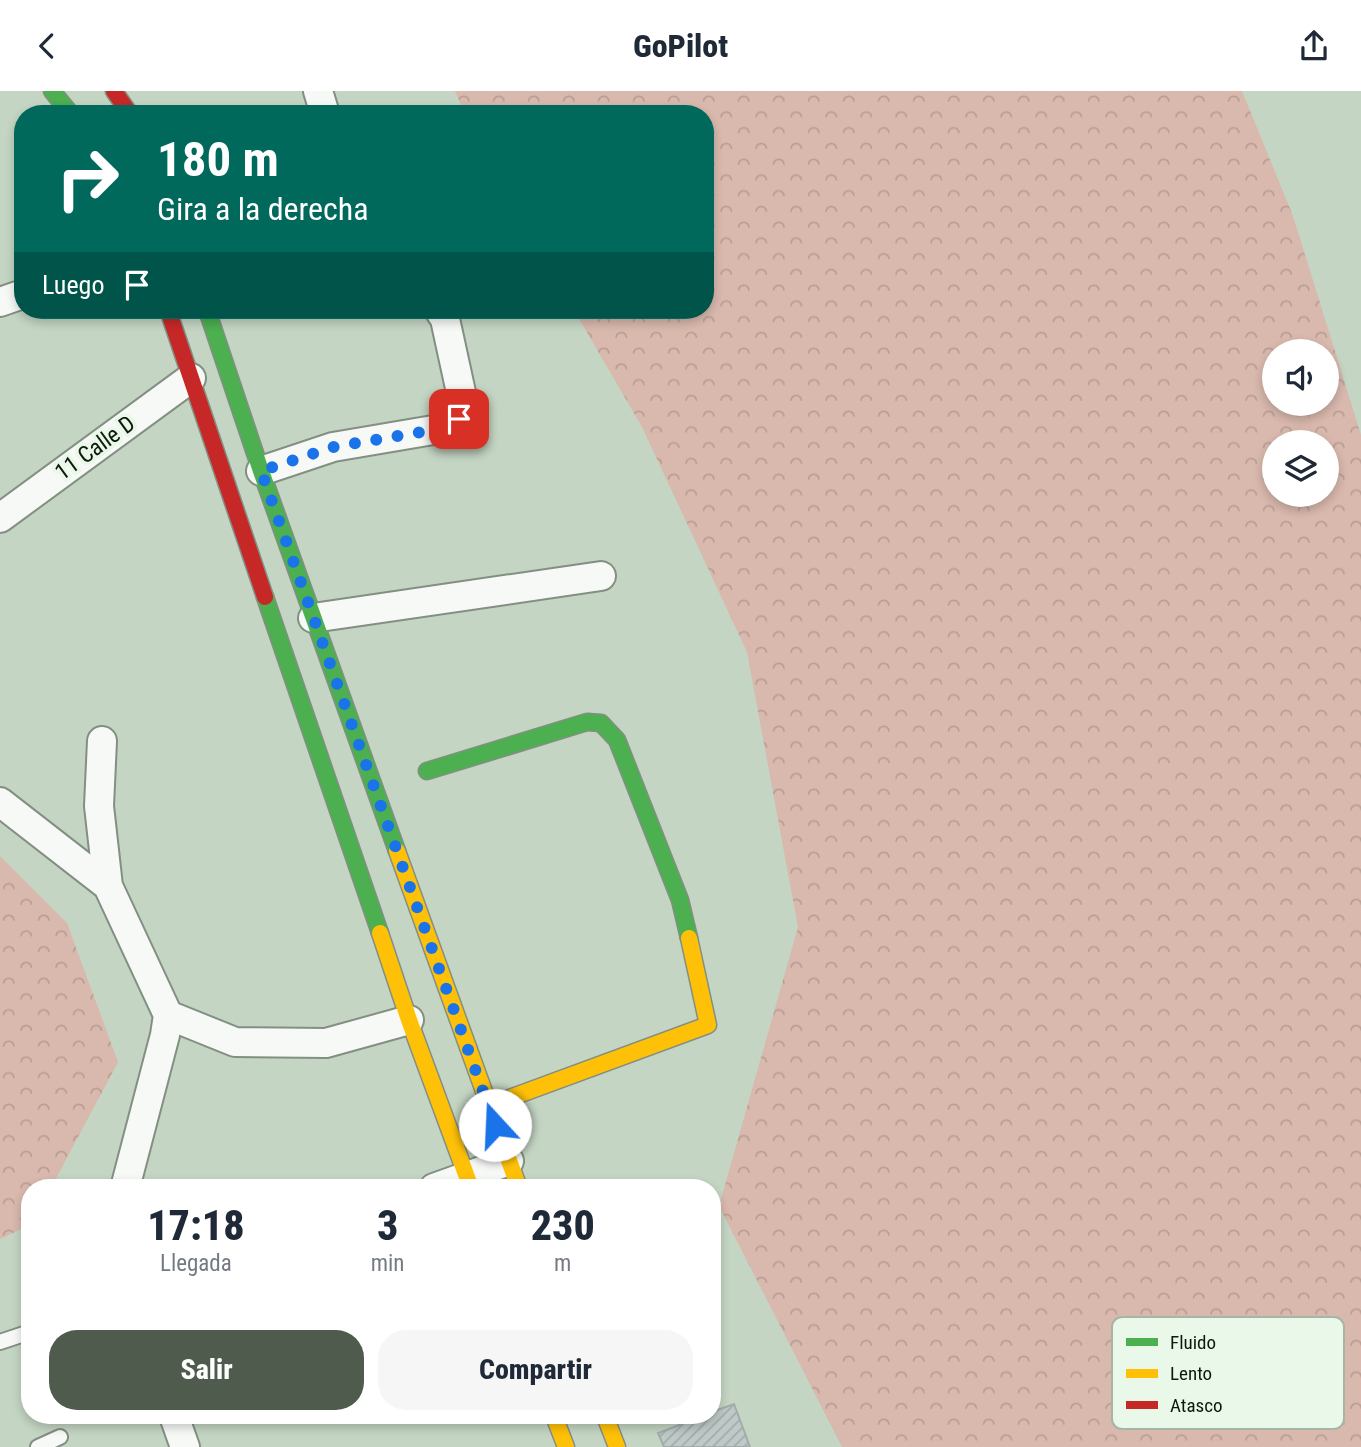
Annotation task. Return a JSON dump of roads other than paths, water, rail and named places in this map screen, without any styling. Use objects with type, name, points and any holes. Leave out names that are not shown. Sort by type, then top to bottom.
[{"type":"street","points":[[52,91],[64,105]]},
{"type":"street","points":[[171,319],[409,1020],[468,1179]]},
{"type":"street","points":[[210,319],[313,618],[516,1179]]},
{"type":"street","points":[[261,471],[333,447],[445,428],[459,419],[462,397],[445,319]]},
{"type":"street","name":"11 Calle D","points":[[0,518],[191,378]]},
{"type":"street","points":[[313,618],[601,576]]},
{"type":"street","points":[[427,771],[587,722],[601,723],[617,740],[680,899],[708,1025],[488,1106]]},
{"type":"street","points":[[102,741],[99,806],[108,886],[168,1015],[127,1179]]},
{"type":"street","points":[[0,802],[108,886]]},
{"type":"street","points":[[168,1015],[235,1042],[326,1042],[409,1020]]},
{"type":"street","points":[[475,1179],[509,1161]]},
{"type":"street","points":[[177,1424],[186,1447]]},
{"type":"street","points":[[557,1424],[566,1447]]},
{"type":"street","points":[[608,1424],[617,1447]]},
{"type":"lane","points":[[0,1342],[21,1335]]},
{"type":"lane","points":[[38,1447],[60,1437]]}]
